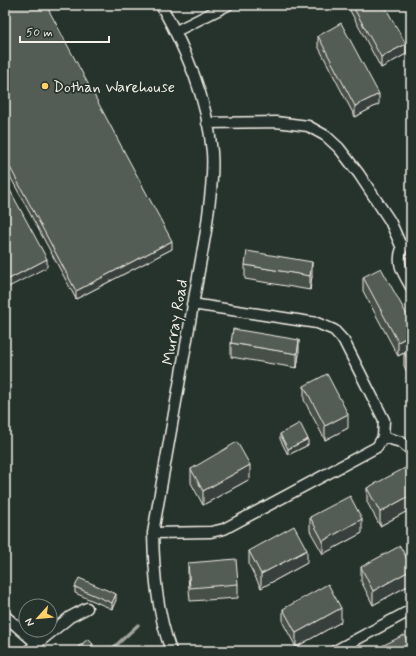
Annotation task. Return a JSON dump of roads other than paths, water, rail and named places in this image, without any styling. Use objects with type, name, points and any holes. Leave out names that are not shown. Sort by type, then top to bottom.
[{"type":"street","name":"Murray Road","points":[[161,5],[176,31],[198,84],[212,152],[210,201],[153,534],[157,596],[161,619],[171,651]]},
{"type":"street","points":[[176,31],[228,5]]},
{"type":"street","points":[[207,123],[276,122],[308,126],[326,136],[339,148],[359,174],[407,245],[399,256],[399,264],[411,287]]},
{"type":"street","points":[[153,534],[211,532],[224,529],[377,447],[383,437],[384,420],[344,341],[334,330],[316,323],[192,304]]},
{"type":"street","points":[[383,437],[401,442],[411,450]]},
{"type":"street","points":[[28,651],[70,617],[87,608]]},
{"type":"street","points":[[335,651],[411,610]]},
{"type":"street","points":[[5,616],[36,644]]},
{"type":"waterway","points":[[110,651],[138,625]]},
{"type":"place","name":"Dothan Warehouse","points":[[45,86]]}]
